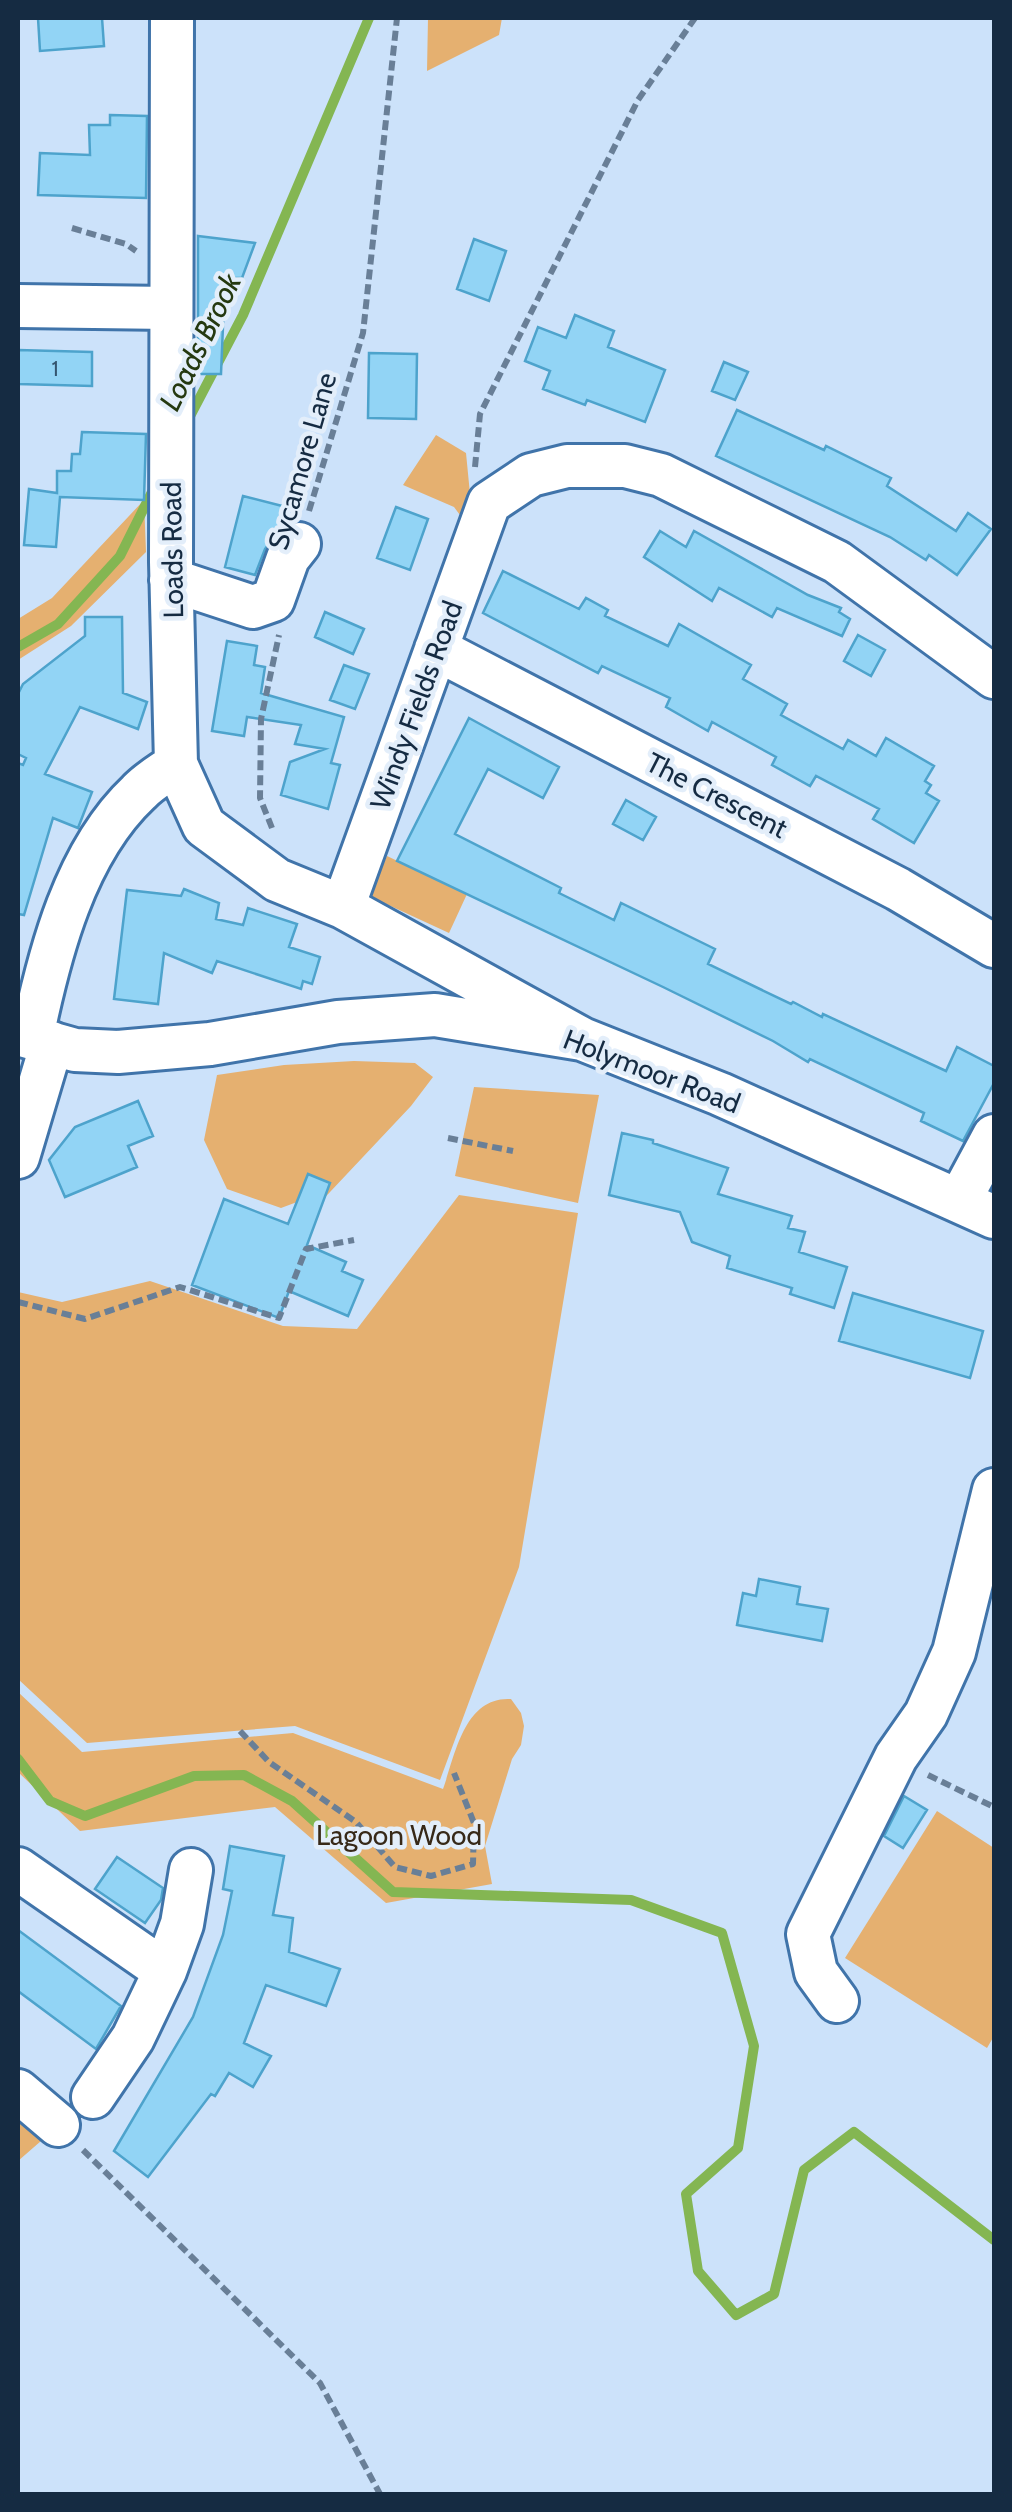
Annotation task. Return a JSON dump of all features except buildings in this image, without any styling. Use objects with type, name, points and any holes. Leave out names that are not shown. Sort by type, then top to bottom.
[{"type":"street","name":"Loads Road","points":[[172,18],[171,580],[176,764]]},
{"type":"street","points":[[18,306],[170,308]]},
{"type":"street","name":"Windy Fields Road","points":[[343,907],[489,502],[532,475],[567,466],[625,466],[661,476],[838,562],[994,677]]},
{"type":"street","points":[[171,580],[253,608],[273,600],[288,558],[299,544]]},
{"type":"street","name":"The Crescent","points":[[436,650],[898,890],[994,946]]},
{"type":"street","points":[[18,1157],[48,957],[97,843],[139,791],[176,764],[204,826],[277,880],[343,907],[582,1038]]},
{"type":"street","name":"Holymoor Road","points":[[34,1038],[75,1050],[118,1052],[210,1044],[338,1022],[436,1015],[582,1038],[720,1094],[977,1209]]},
{"type":"street","points":[[977,1209],[994,1136]]},
{"type":"street","points":[[837,2000],[816,1972],[808,1934],[896,1757],[926,1714],[954,1652],[994,1490]]},
{"type":"street","points":[[18,1869],[166,1971]]},
{"type":"street","points":[[93,2096],[133,2038],[166,1971],[182,1924],[190,1870]]},
{"type":"street","points":[[18,2091],[58,2125]]},
{"type":"path","name":"Sycamore Lane","points":[[299,544],[363,333],[397,18]]},
{"type":"path","points":[[480,414],[638,100],[695,18]]},
{"type":"path","points":[[72,228],[126,244],[142,256]]},
{"type":"path","points":[[279,843],[260,798],[262,720],[282,622]]},
{"type":"path","points":[[448,1138],[514,1150]]},
{"type":"path","points":[[18,1302],[84,1319],[180,1287],[279,1318],[306,1249],[354,1240]]},
{"type":"path","points":[[240,1730],[269,1762],[356,1822],[395,1867],[431,1876],[473,1864],[474,1824],[454,1772]]},
{"type":"path","points":[[896,1757],[994,1807]]},
{"type":"path","points":[[58,2125],[320,2383],[380,2494]]},
{"type":"green space","points":[[428,18],[502,18],[499,35],[427,71]]},
{"type":"green space","points":[[436,435],[466,453],[470,494],[460,515],[454,507],[403,485]]},
{"type":"green space","points":[[144,500],[146,552],[71,626],[18,660],[18,619],[52,598]]},
{"type":"green space","points":[[387,856],[467,894],[449,933],[369,896]]},
{"type":"green space","points":[[415,1063],[433,1077],[411,1106],[314,1209],[297,1202],[281,1208],[227,1189],[204,1140],[217,1075],[284,1065]]},
{"type":"green space","points":[[474,1087],[599,1095],[578,1203],[455,1176]]},
{"type":"green space","points":[[459,1195],[578,1213],[519,1567],[440,1780],[295,1726],[87,1743],[18,1679],[18,1292],[62,1302],[150,1281],[283,1326],[357,1329]]},
{"type":"green space","name":"Lagoon Wood","points":[[18,1692],[82,1752],[293,1733],[443,1789],[457,1745],[472,1717],[495,1701],[511,1699],[524,1726],[521,1745],[512,1759],[485,1846],[492,1884],[386,1903],[275,1807],[80,1831],[18,1772]]},
{"type":"green space","points":[[937,1811],[994,1848],[994,2036],[987,2048],[845,1958]]},
{"type":"green space","points":[[18,2120],[41,2141],[18,2161]]},
{"type":"waterway","name":"Loads Brook","points":[[187,422],[243,315],[369,18]]},
{"type":"waterway","name":"Loads Brook","points":[[18,647],[58,624],[120,556],[155,486]]},
{"type":"waterway","points":[[18,1759],[50,1801],[85,1816],[194,1776],[244,1775],[292,1801],[393,1892],[631,1900],[722,1933],[754,2046],[738,2148],[686,2194],[698,2271],[736,2315],[774,2294],[804,2170],[854,2132],[994,2240]]}]
